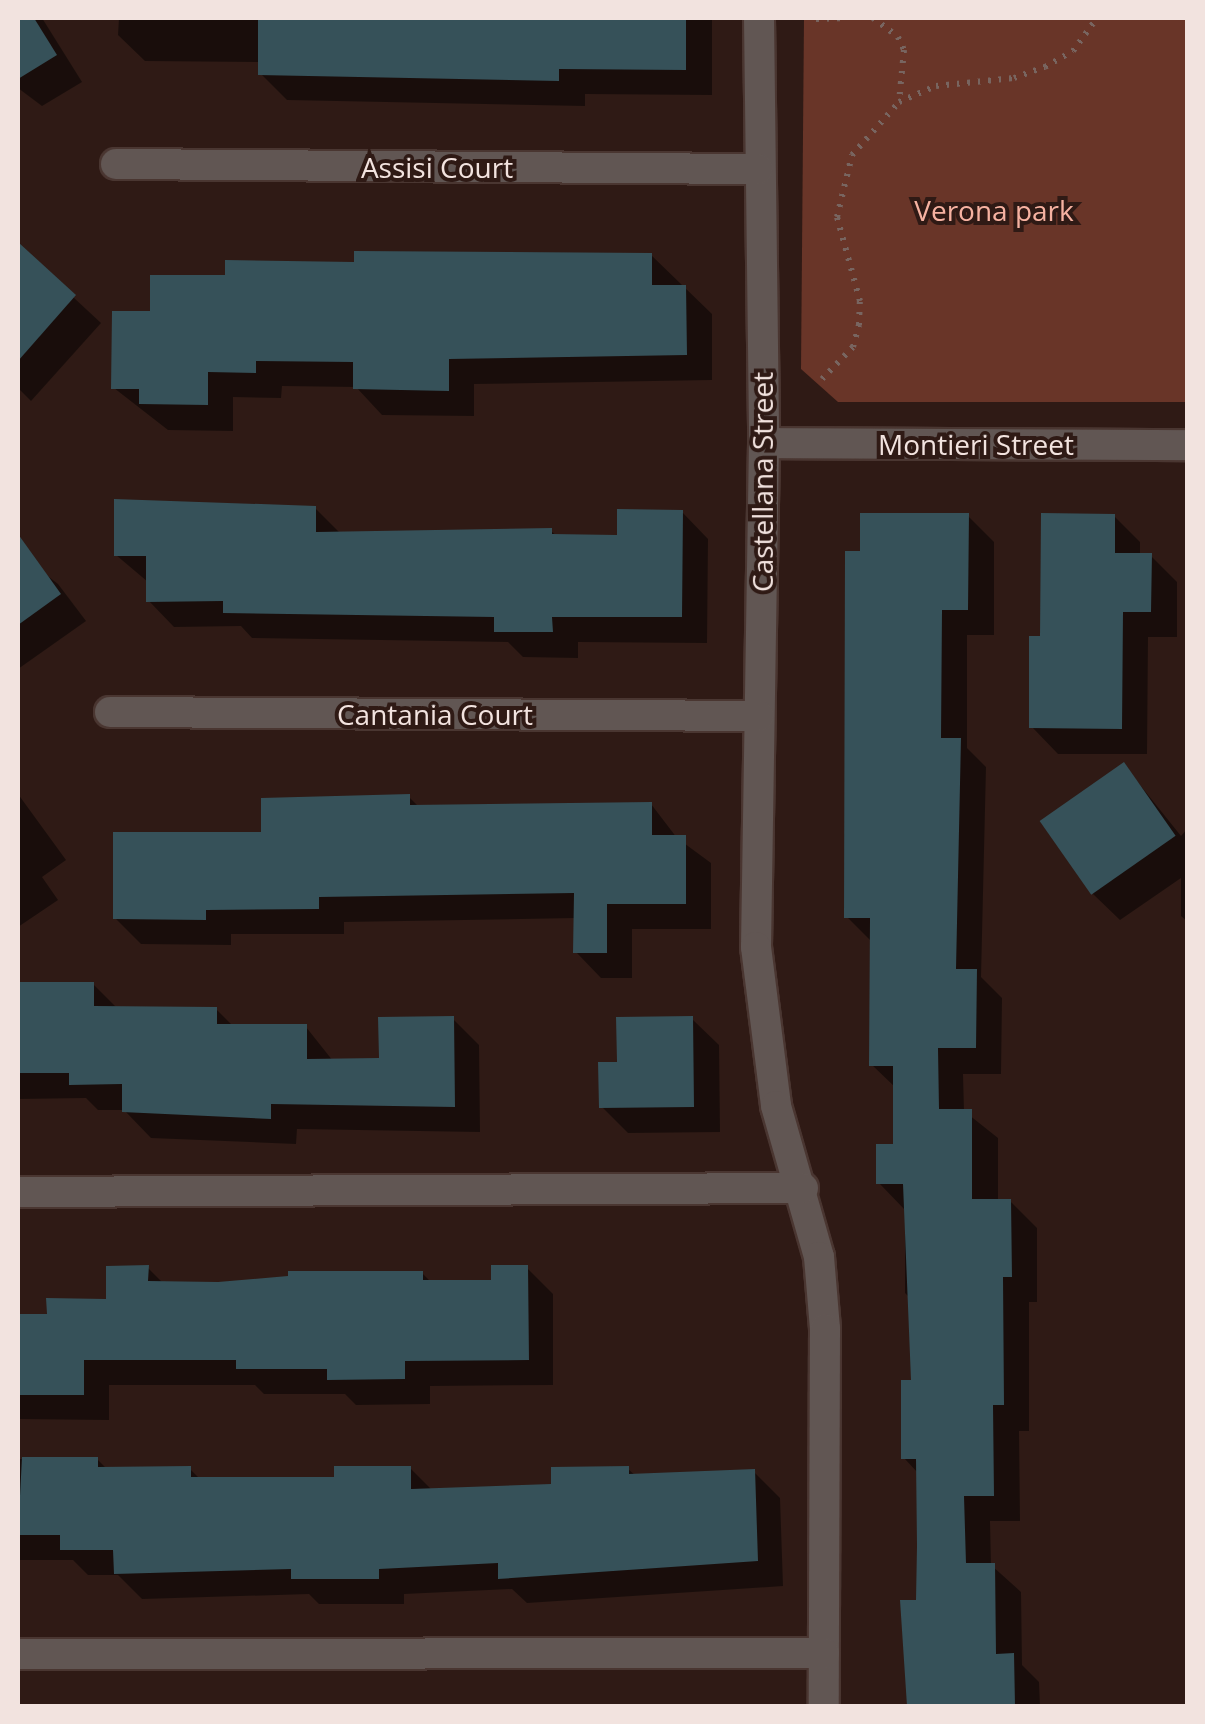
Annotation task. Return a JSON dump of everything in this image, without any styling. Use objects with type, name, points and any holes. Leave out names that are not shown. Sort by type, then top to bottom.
[{"type":"street","name":"Castellana Street","points":[[758,18],[764,443],[756,948],[776,1106],[803,1188],[825,1328],[824,1706]]},
{"type":"street","name":"Assisi Court","points":[[116,164],[758,169]]},
{"type":"street","name":"Montieri Street","points":[[764,443],[1188,445]]},
{"type":"street","name":"Cantania Court","points":[[110,712],[759,716]]},
{"type":"street","points":[[18,1192],[803,1188]]},
{"type":"street","points":[[18,1654],[824,1653]]},
{"type":"path","points":[[816,19],[840,18]]},
{"type":"path","points":[[872,18],[898,36],[904,50],[899,102]]},
{"type":"path","points":[[822,379],[853,347],[859,325],[860,301],[840,248],[840,186],[852,155],[899,102],[936,86],[1014,78],[1045,66],[1073,51],[1098,18]]},
{"type":"green space","name":"Verona park","points":[[804,18],[1187,18],[1187,402],[838,402],[801,369]]},
{"type":"building","points":[[18,18],[34,18],[57,55],[18,79]]},
{"type":"building","points":[[258,18],[686,18],[686,70],[559,69],[559,81],[258,75]]},
{"type":"building","points":[[18,242],[76,295],[18,361]]},
{"type":"building","points":[[354,251],[652,253],[652,285],[686,285],[687,355],[449,359],[449,391],[353,389],[353,362],[256,361],[256,373],[208,372],[208,405],[139,404],[139,389],[111,389],[112,311],[150,311],[150,275],[225,275],[225,260],[354,262]]},
{"type":"building","points":[[114,499],[316,506],[316,532],[552,528],[552,534],[617,535],[617,509],[683,510],[682,617],[552,617],[553,632],[494,632],[494,617],[223,613],[223,601],[146,602],[146,556],[114,556]]},
{"type":"building","points":[[860,513],[969,513],[968,610],[942,610],[941,738],[961,738],[956,969],[977,969],[976,1048],[938,1048],[939,1109],[972,1109],[972,1199],[1011,1199],[1012,1277],[1003,1277],[1004,1405],[993,1405],[994,1496],[964,1496],[966,1563],[995,1563],[996,1654],[1014,1653],[1015,1706],[907,1706],[900,1600],[916,1600],[917,1546],[916,1459],[901,1459],[901,1380],[911,1380],[903,1184],[876,1184],[876,1144],[893,1144],[893,1066],[869,1066],[870,918],[844,918],[845,551],[860,551]]},
{"type":"building","points":[[1041,513],[1115,514],[1115,553],[1152,553],[1151,612],[1123,612],[1122,729],[1029,728],[1029,636],[1040,636]]},
{"type":"building","points":[[18,534],[61,594],[18,625]]},
{"type":"building","points":[[1124,762],[1176,836],[1091,895],[1040,821]]},
{"type":"building","points":[[410,794],[410,805],[652,802],[652,835],[686,835],[686,904],[607,904],[607,953],[573,953],[574,893],[319,897],[319,909],[206,910],[206,920],[113,919],[113,832],[261,832],[261,798]]},
{"type":"building","points":[[18,982],[94,982],[94,1006],[217,1007],[217,1024],[307,1024],[307,1059],[379,1058],[378,1017],[454,1016],[455,1107],[271,1104],[271,1119],[122,1112],[122,1084],[69,1085],[69,1073],[18,1073]]},
{"type":"building","points":[[693,1016],[694,1107],[599,1108],[598,1062],[617,1062],[616,1017]]},
{"type":"building","points":[[149,1265],[148,1281],[218,1282],[288,1276],[288,1271],[423,1271],[423,1280],[491,1280],[491,1265],[528,1265],[529,1360],[405,1361],[405,1379],[327,1380],[327,1369],[236,1369],[236,1360],[84,1360],[84,1395],[18,1395],[18,1314],[47,1314],[46,1298],[106,1299],[106,1266]]},
{"type":"building","points":[[22,1457],[98,1457],[98,1467],[191,1466],[191,1477],[334,1477],[334,1466],[411,1466],[411,1489],[551,1484],[551,1467],[629,1466],[629,1474],[755,1469],[758,1561],[498,1579],[498,1563],[379,1569],[379,1579],[291,1579],[291,1569],[114,1574],[113,1550],[60,1550],[60,1535],[18,1535]]}]
